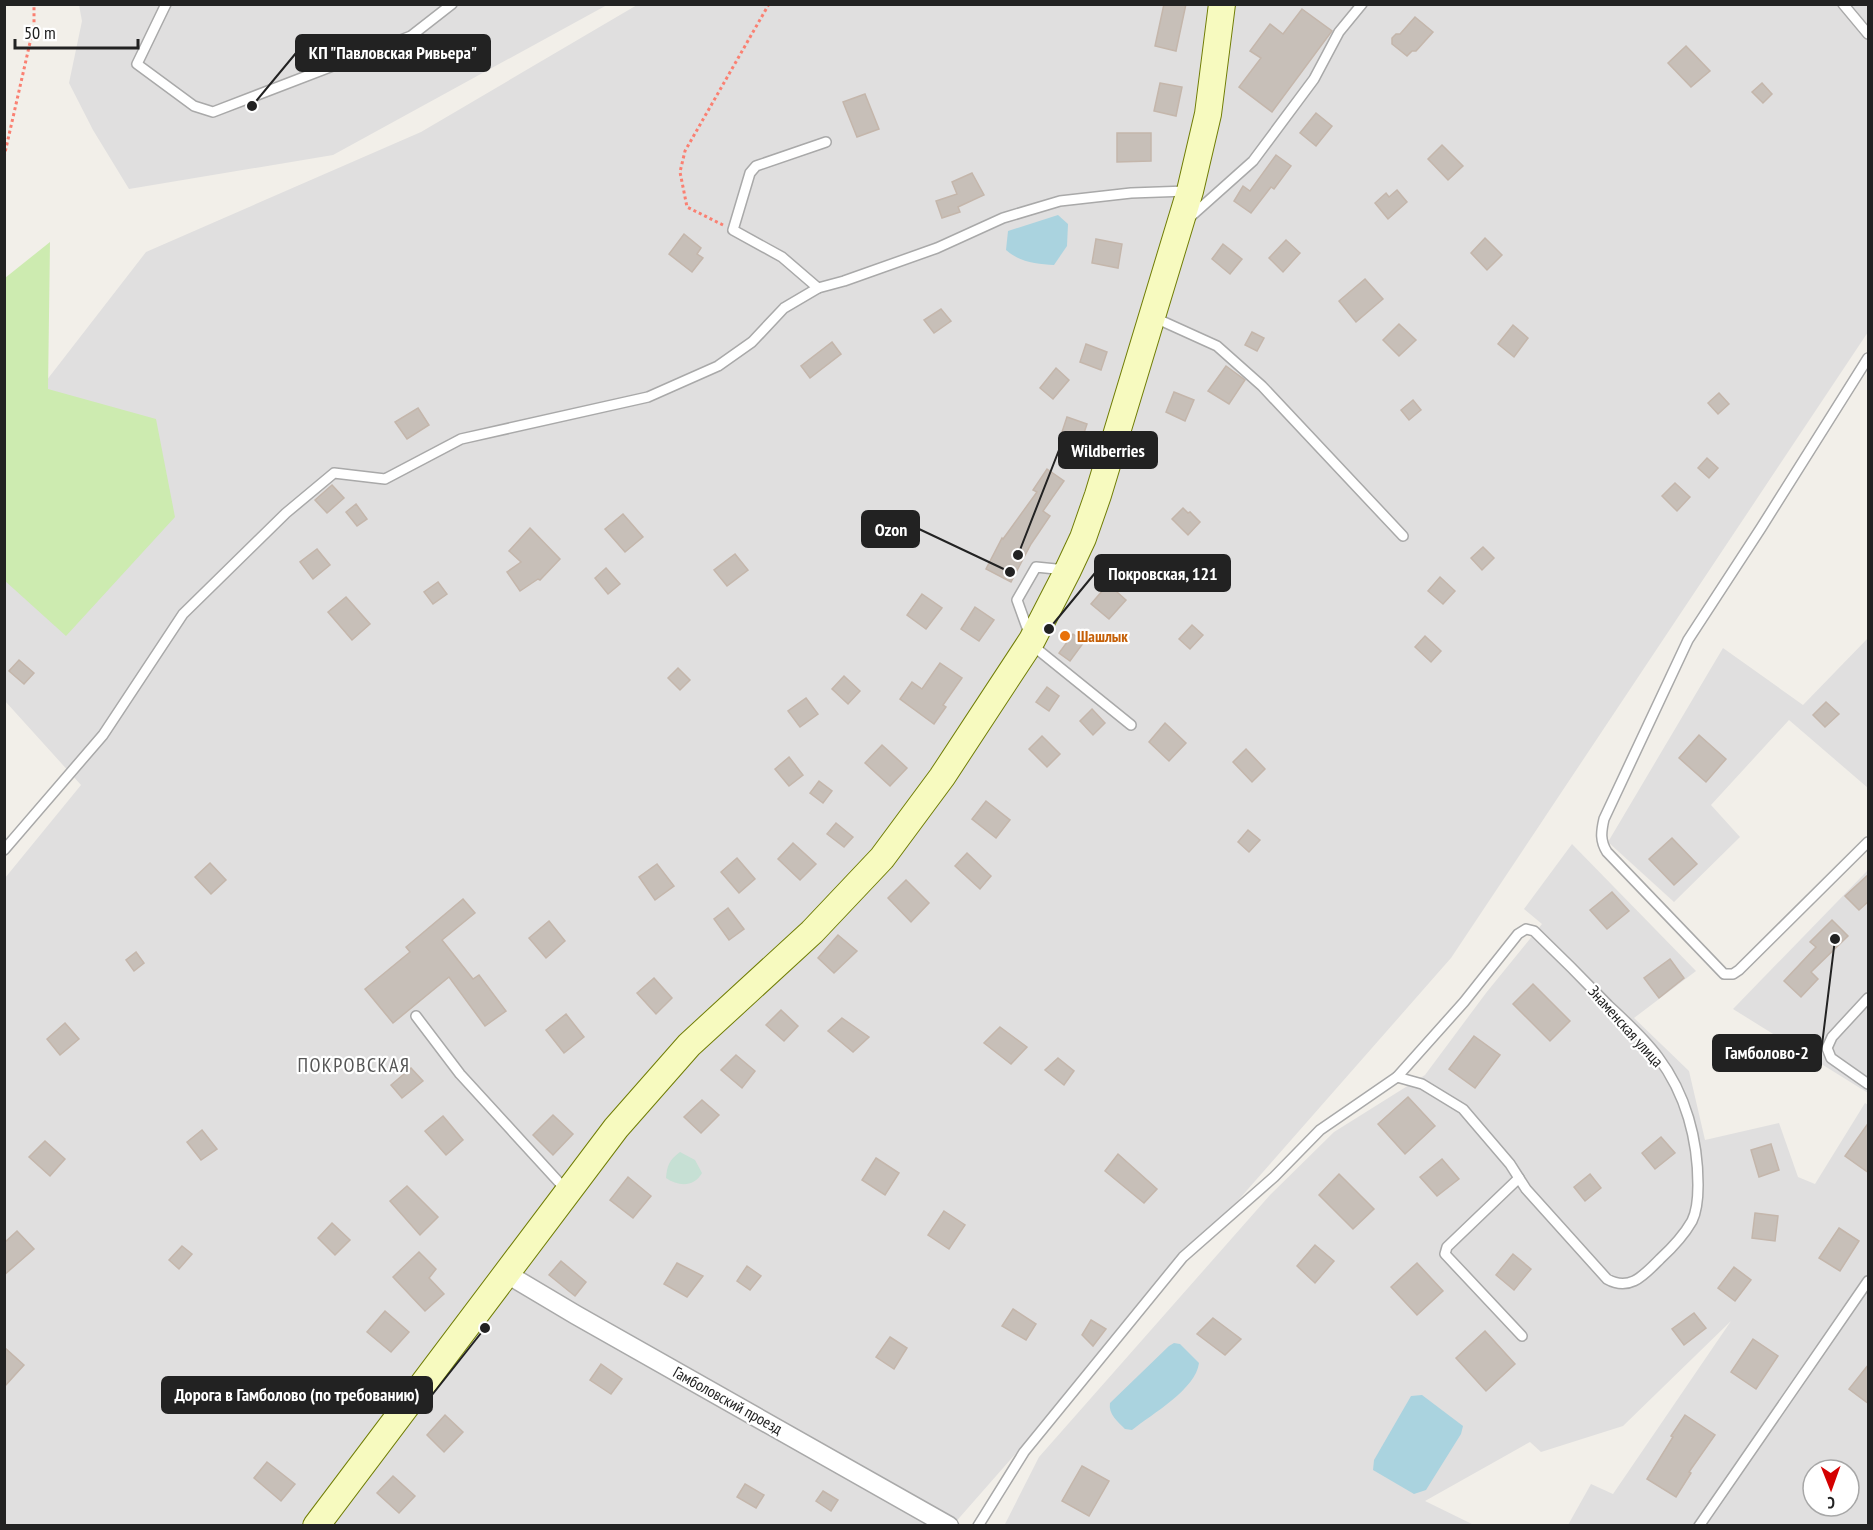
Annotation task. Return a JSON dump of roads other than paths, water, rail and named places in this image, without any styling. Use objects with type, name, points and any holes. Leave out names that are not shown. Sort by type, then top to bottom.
[{"type":"main road","points":[[316,1526],[616,1128],[689,1045],[812,932],[882,858],[942,777],[1031,641],[1083,538],[1180,227],[1208,114],[1222,4]]},
{"type":"street","name":"Гамболовский проезд","points":[[507,1274],[949,1526]]},
{"type":"lane","points":[[166,4],[138,64],[194,106],[213,111],[411,36],[452,4]]},
{"type":"lane","points":[[1180,227],[1253,161],[1314,79],[1339,32],[1362,4]]},
{"type":"lane","points":[[1842,4],[1869,34]]},
{"type":"lane","points":[[818,288],[782,257],[733,230],[750,172],[756,166],[826,142]]},
{"type":"lane","points":[[4,850],[103,735],[183,614],[286,513],[334,473],[385,479],[461,439],[648,397],[718,366],[752,342],[784,308],[818,288],[937,248],[1003,218],[1060,201],[1131,193],[1190,191]]},
{"type":"lane","points":[[1153,317],[1218,346],[1262,386],[1403,537]]},
{"type":"lane","points":[[1869,358],[1688,640],[1604,819],[1601,835],[1602,844],[1607,852],[1724,974],[1733,974],[1739,970],[1869,842]]},
{"type":"lane","points":[[1031,641],[1131,725]]},
{"type":"lane","name":"Знаменская улица","points":[[1526,929],[1534,931],[1632,1028],[1659,1058],[1690,1120],[1698,1160],[1698,1197],[1693,1219],[1674,1246],[1645,1275],[1629,1284],[1617,1284],[1607,1279],[1526,1189],[1519,1178],[1510,1164],[1463,1109],[1422,1084],[1397,1077],[1464,1002],[1518,934],[1526,929]]},
{"type":"lane","points":[[1869,998],[1832,1037],[1827,1048],[1831,1058],[1869,1084]]},
{"type":"lane","points":[[416,1016],[460,1074],[567,1191]]},
{"type":"lane","points":[[978,1526],[1024,1452],[1183,1257],[1274,1177],[1320,1131],[1397,1077]]},
{"type":"lane","points":[[1519,1178],[1445,1250],[1448,1257],[1522,1336]]},
{"type":"lane","points":[[1699,1526],[1869,1281]]},
{"type":"water","points":[[1058,215],[1068,224],[1067,246],[1054,265],[1022,260],[1006,250],[1008,231]]},
{"type":"water","points":[[1174,1343],[1180,1344],[1199,1363],[1196,1373],[1172,1400],[1132,1430],[1125,1429],[1112,1414],[1110,1403]]},
{"type":"water","points":[[1422,1395],[1463,1426],[1461,1434],[1426,1490],[1414,1494],[1373,1470],[1374,1460],[1411,1396]]},
{"type":"place","name":"КП \"Павловская Ривьера\"","points":[[252,106]]},
{"type":"place","name":"Wildberries","points":[[1018,555]]},
{"type":"place","name":"Ozon","points":[[1010,572]]},
{"type":"place","name":"Покровская, 121","points":[[1049,629]]},
{"type":"place","name":"Шашлык","points":[[1065,636]]},
{"type":"place","name":"Гамболово-2","points":[[1835,939]]},
{"type":"place","name":"Дорога в Гамболово (по требованию)","points":[[485,1328]]},
{"type":"district","name":"ПОКРОВСКАЯ","points":[[354,1065]]}]
